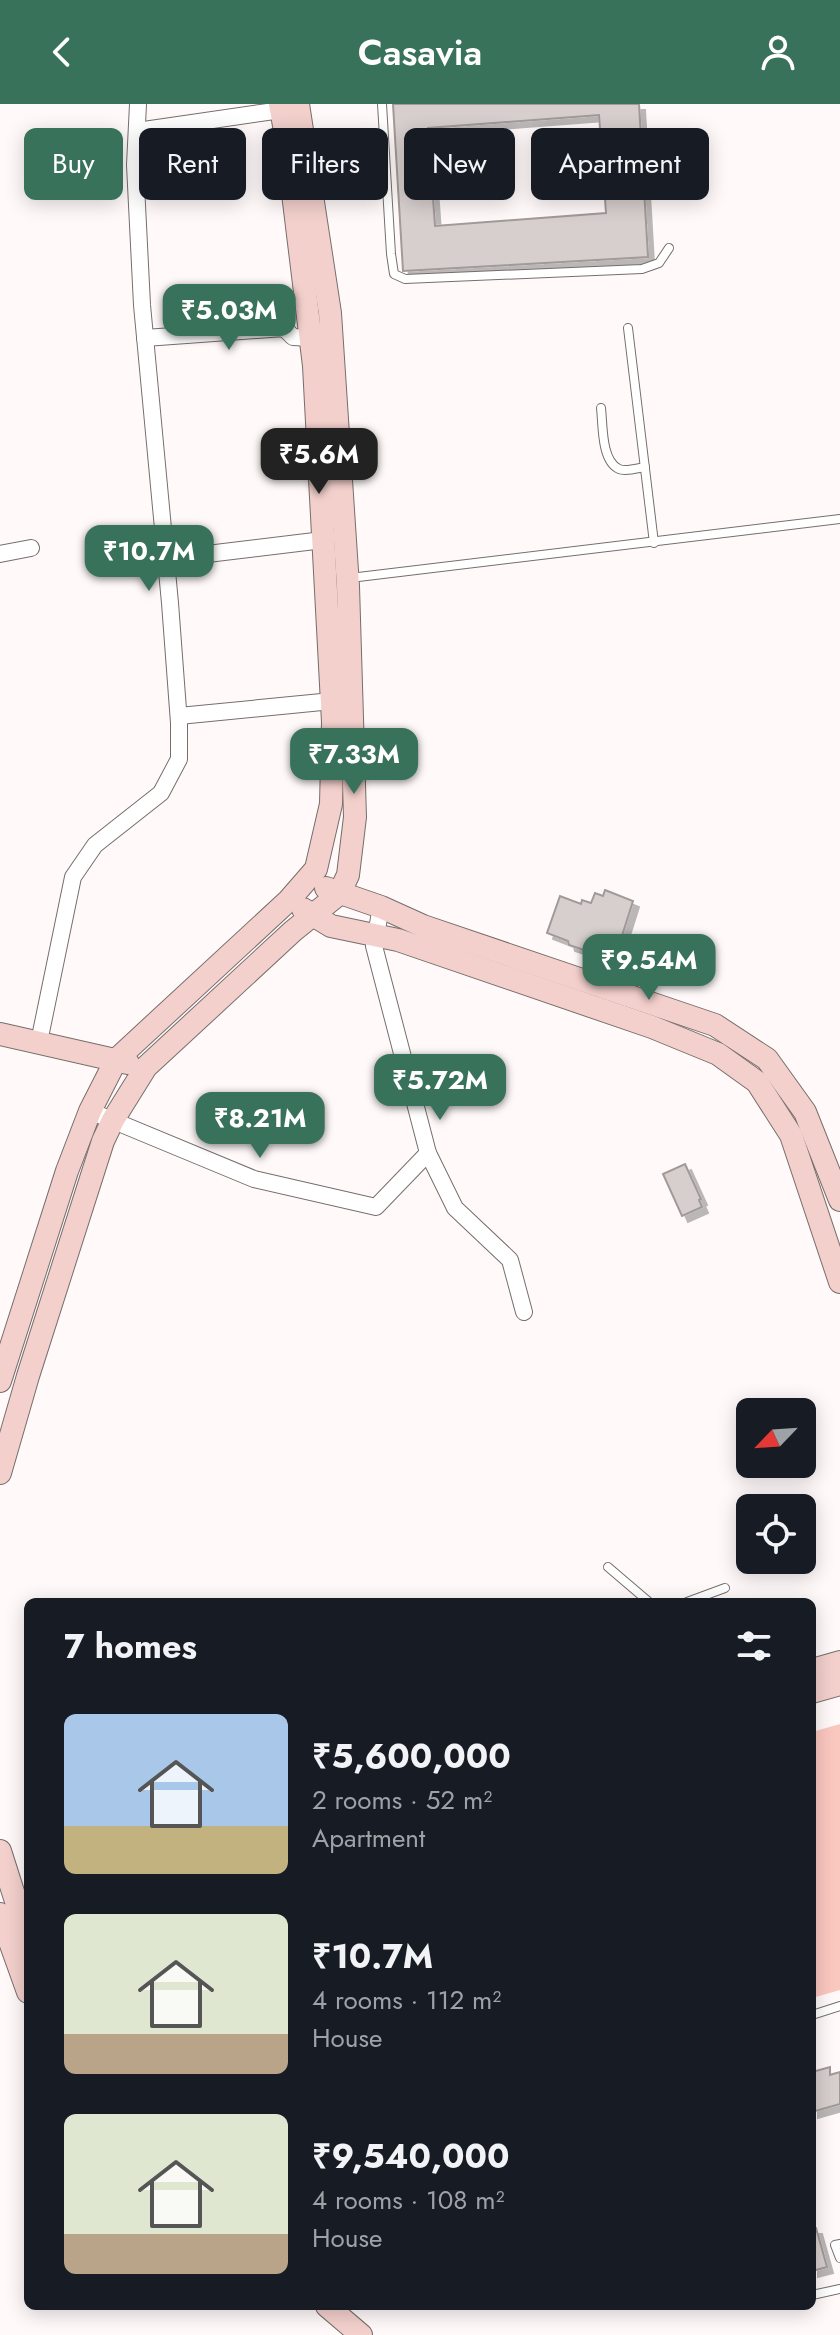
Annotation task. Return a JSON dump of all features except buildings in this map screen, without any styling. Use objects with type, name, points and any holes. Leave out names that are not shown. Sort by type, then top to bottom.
[{"type":"main road","points":[[0,1473],[103,1141],[113,1120],[146,1067],[228,989],[339,894],[348,875],[355,817],[336,579],[323,540],[311,338],[286,106]]},
{"type":"main road","points":[[0,1381],[67,1171],[90,1111],[116,1060],[289,900],[316,869],[331,804],[336,579],[330,313],[286,106]]},
{"type":"main road","points":[[307,879],[423,926],[715,1025],[767,1059],[805,1112],[840,1200]]},
{"type":"main road","points":[[289,900],[331,926],[375,935],[652,1027],[718,1054],[757,1082],[791,1135],[840,1282]]},
{"type":"main road","points":[[0,1034],[146,1067]]},
{"type":"main road","points":[[816,1669],[840,1662]]},
{"type":"main road","points":[[816,1691],[840,1684]]},
{"type":"main road","points":[[0,1851],[24,1967]]},
{"type":"main road","points":[[332,2310],[361,2335]]},
{"type":"street","points":[[39,1042],[73,877],[95,845],[161,793],[179,759],[179,716],[145,338],[135,165],[138,104]]},
{"type":"street","points":[[137,131],[286,106]]},
{"type":"street","points":[[145,338],[284,328],[293,337],[311,338]]},
{"type":"street","points":[[166,559],[323,540]]},
{"type":"street","points":[[0,554],[31,548]]},
{"type":"street","points":[[179,716],[332,701]]},
{"type":"street","points":[[381,907],[374,946],[428,1153],[455,1208],[510,1260],[524,1312]]},
{"type":"street","points":[[90,1111],[254,1179],[376,1207],[428,1153]]},
{"type":"lane","points":[[382,104],[394,274],[405,279],[642,269],[659,263],[669,248]]},
{"type":"lane","points":[[628,328],[654,543]]},
{"type":"lane","points":[[601,408],[610,460],[622,470],[645,467]]},
{"type":"lane","points":[[336,579],[840,519]]},
{"type":"lane","points":[[608,1567],[644,1598]]},
{"type":"lane","points":[[698,1598],[725,1588]]},
{"type":"lane","points":[[816,2014],[840,2006]]},
{"type":"lane","points":[[840,2244],[835,2245],[840,2258]]},
{"type":"lane","points":[[816,2294],[840,2289]]},
{"type":"shaded area","points":[[840,1724],[840,1990],[816,1997],[816,1731]]}]
